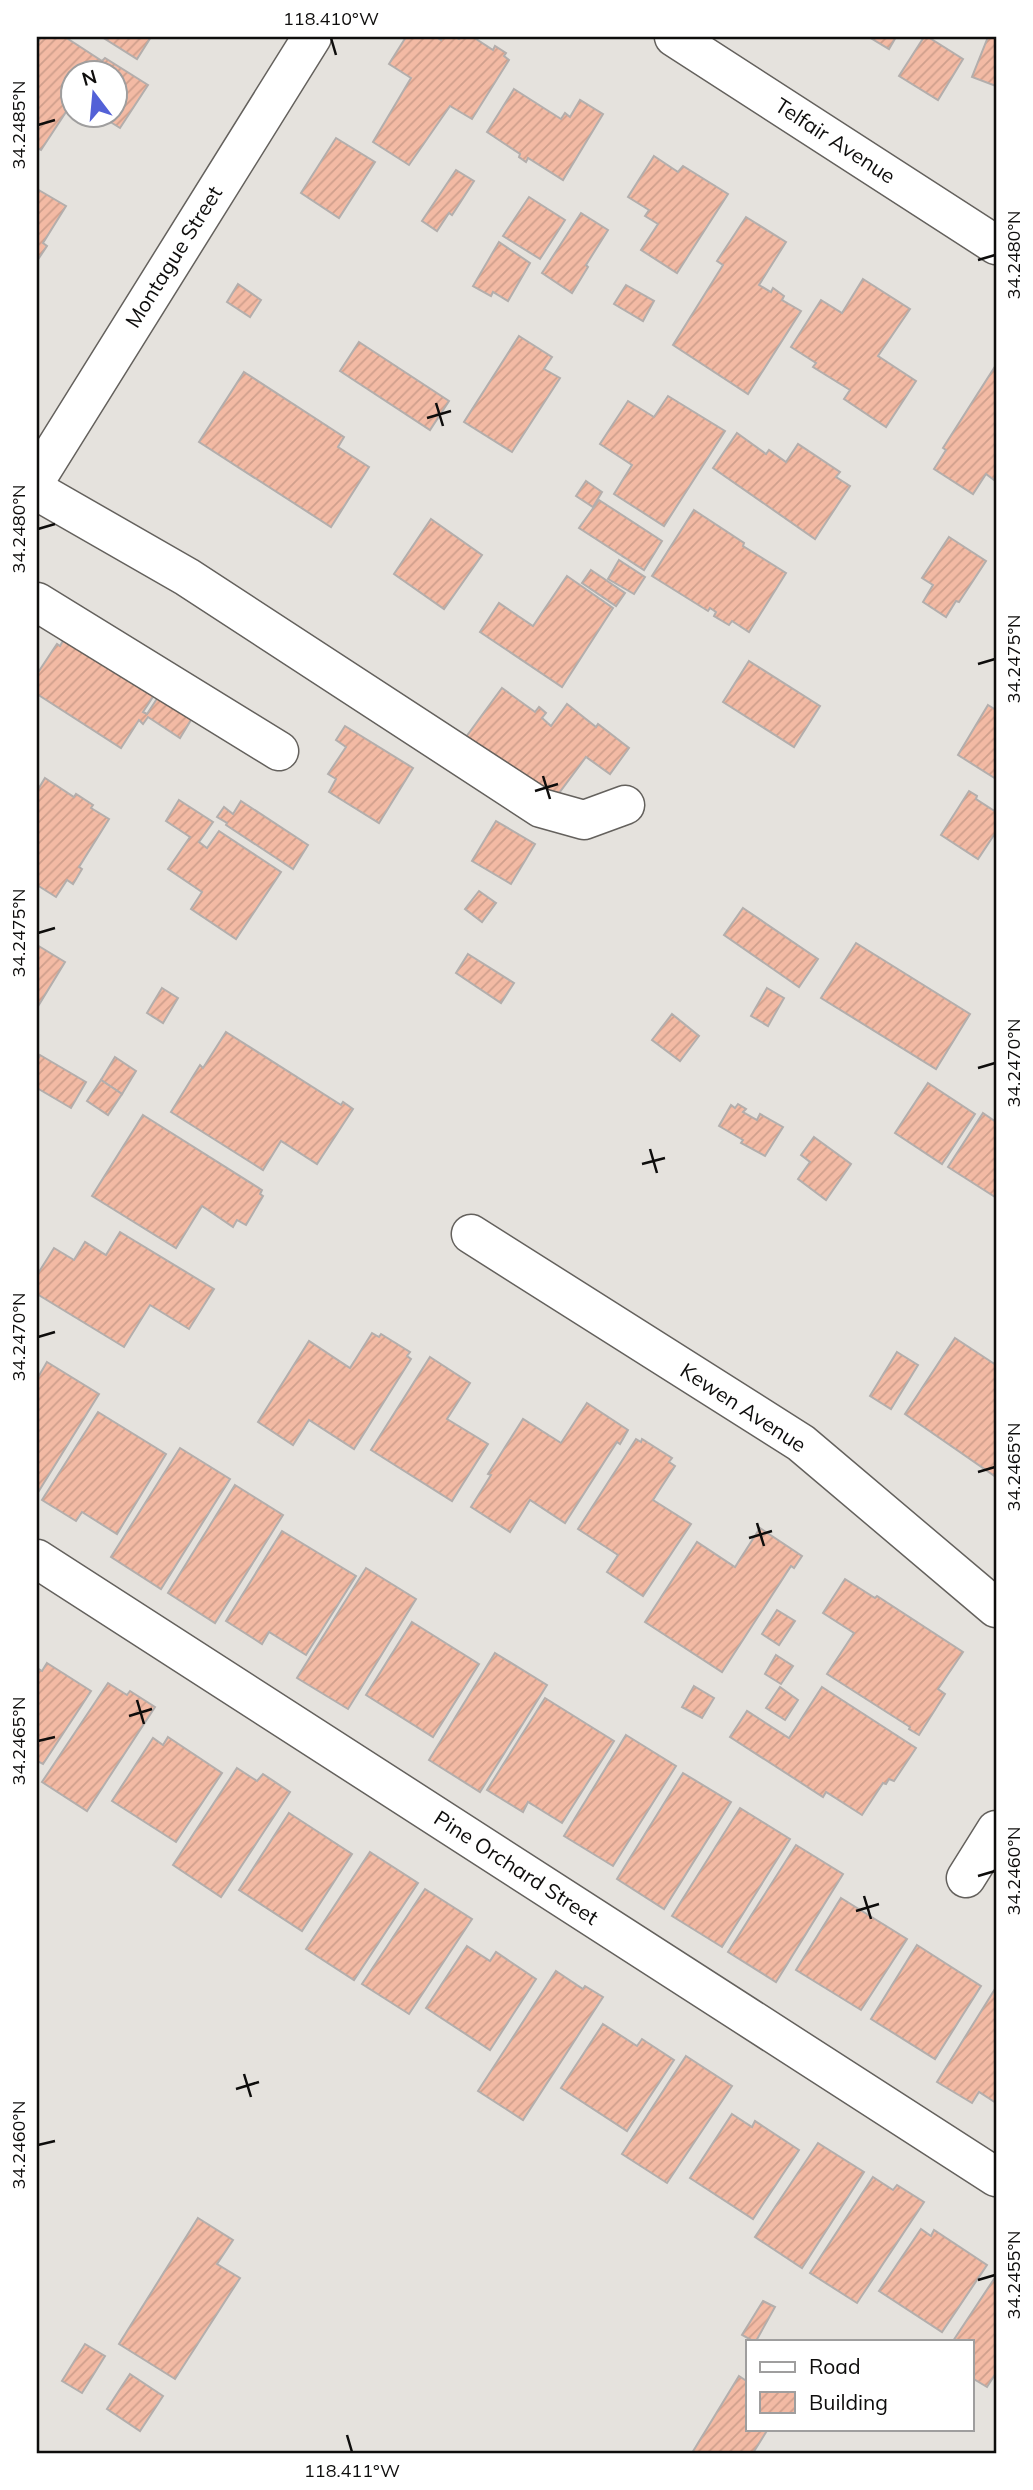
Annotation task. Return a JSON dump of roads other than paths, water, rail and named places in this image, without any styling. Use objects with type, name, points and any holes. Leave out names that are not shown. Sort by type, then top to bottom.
[{"type":"street","name":"Montague Street","points":[[37,478],[312,37]]},
{"type":"street","name":"Telfair Avenue","points":[[674,37],[996,246]]},
{"type":"street","points":[[37,491],[187,577],[541,808],[584,820],[625,805]]},
{"type":"street","points":[[37,602],[279,751]]},
{"type":"street","name":"Kewen Avenue","points":[[471,1234],[802,1443],[996,1608]]},
{"type":"street","name":"Pine Orchard Street","points":[[37,1559],[996,2177]]},
{"type":"street","points":[[966,1878],[996,1830]]}]
